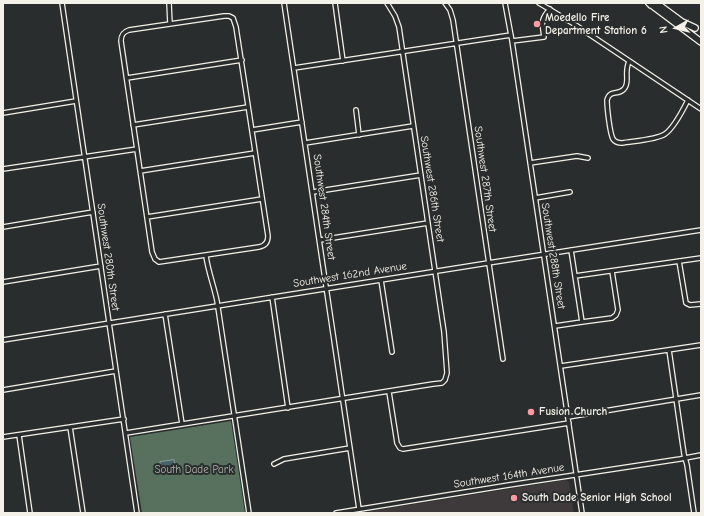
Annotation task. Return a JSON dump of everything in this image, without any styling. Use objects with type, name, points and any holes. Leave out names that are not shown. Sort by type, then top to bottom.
[{"type":"highway","points":[[662,3],[701,32]]},
{"type":"highway","points":[[650,4],[659,5],[682,22],[695,28]]},
{"type":"highway","points":[[650,4],[701,42]]},
{"type":"street","name":"Southwest 280th Street","points":[[62,3],[138,513]]},
{"type":"street","points":[[169,3],[170,24]]},
{"type":"street","name":"Southwest 284th Street","points":[[284,3],[360,509]]},
{"type":"street","points":[[334,3],[343,61]]},
{"type":"street","name":"Southwest 286th Street","points":[[387,3],[398,22],[445,338],[447,373],[445,380],[438,384],[389,392]]},
{"type":"street","name":"Southwest 287th Street","points":[[445,3],[452,16],[503,360]]},
{"type":"street","name":"Southwest 288th Street","points":[[505,3],[512,41],[582,513]]},
{"type":"street","points":[[539,3],[574,24],[701,109]]},
{"type":"street","points":[[512,41],[544,37],[542,19],[550,9]]},
{"type":"street","points":[[224,16],[232,17],[235,20],[268,236],[265,244],[259,247],[165,262],[157,261],[153,255],[121,40],[122,34],[129,30],[170,24],[224,16]]},
{"type":"street","points":[[294,68],[511,35]]},
{"type":"street","points":[[126,78],[242,60]]},
{"type":"street","points":[[629,61],[627,69],[627,84],[625,88],[622,91],[611,94],[607,98],[611,132],[614,140],[617,142],[622,143],[662,135],[671,128],[688,100]]},
{"type":"street","points":[[3,113],[76,101]]},
{"type":"street","points":[[133,125],[248,107]]},
{"type":"street","points":[[356,110],[359,135]]},
{"type":"street","points":[[252,130],[302,122]]},
{"type":"street","points":[[305,143],[414,126]]},
{"type":"street","points":[[3,170],[137,149]]},
{"type":"street","points":[[140,171],[255,153]]},
{"type":"street","points":[[530,163],[577,156],[588,158]]},
{"type":"street","points":[[312,192],[421,175]]},
{"type":"street","points":[[535,198],[570,192]]},
{"type":"street","points":[[147,217],[262,199]]},
{"type":"street","points":[[3,227],[93,212]]},
{"type":"street","points":[[320,240],[428,223]]},
{"type":"street","name":"Southwest 162nd Avenue","points":[[3,340],[701,230]]},
{"type":"street","points":[[571,250],[582,322]]},
{"type":"street","points":[[206,256],[218,306],[249,513]]},
{"type":"street","points":[[575,276],[701,258]]},
{"type":"street","points":[[679,261],[686,303],[690,305],[701,304]]},
{"type":"street","points":[[3,282],[101,266]]},
{"type":"street","points":[[555,326],[612,318],[616,315],[618,310],[612,271]]},
{"type":"street","points":[[381,280],[392,352]]},
{"type":"street","points":[[272,297],[288,408]]},
{"type":"street","points":[[165,314],[182,424]]},
{"type":"street","points":[[561,366],[701,345]]},
{"type":"street","points":[[669,350],[694,513]]},
{"type":"street","points":[[3,390],[116,371]]},
{"type":"street","points":[[126,433],[389,392],[397,443],[400,448],[408,449],[569,424]]},
{"type":"street","points":[[568,417],[701,395]]},
{"type":"street","points":[[3,437],[124,419]]},
{"type":"street","points":[[70,427],[82,513]]},
{"type":"street","points":[[19,435],[30,513]]},
{"type":"street","points":[[274,464],[284,459],[350,448]]},
{"type":"street","name":"Southwest 164th Avenue","points":[[336,513],[701,455]]},
{"type":"shaded area","name":"South Dade Senior High School","points":[[565,480],[569,482],[574,513],[359,513]]},
{"type":"green space","name":"South Dade Park","points":[[231,421],[245,513],[142,513],[130,437]]},
{"type":"water","points":[[174,460],[175,467],[161,469],[160,462]]},
{"type":"place","name":"Moedello Fire Department Station 6","points":[[537,24]]},
{"type":"place","name":"Fusion Church","points":[[531,412]]},
{"type":"place","name":"South Dade Senior High School","points":[[514,498]]}]
